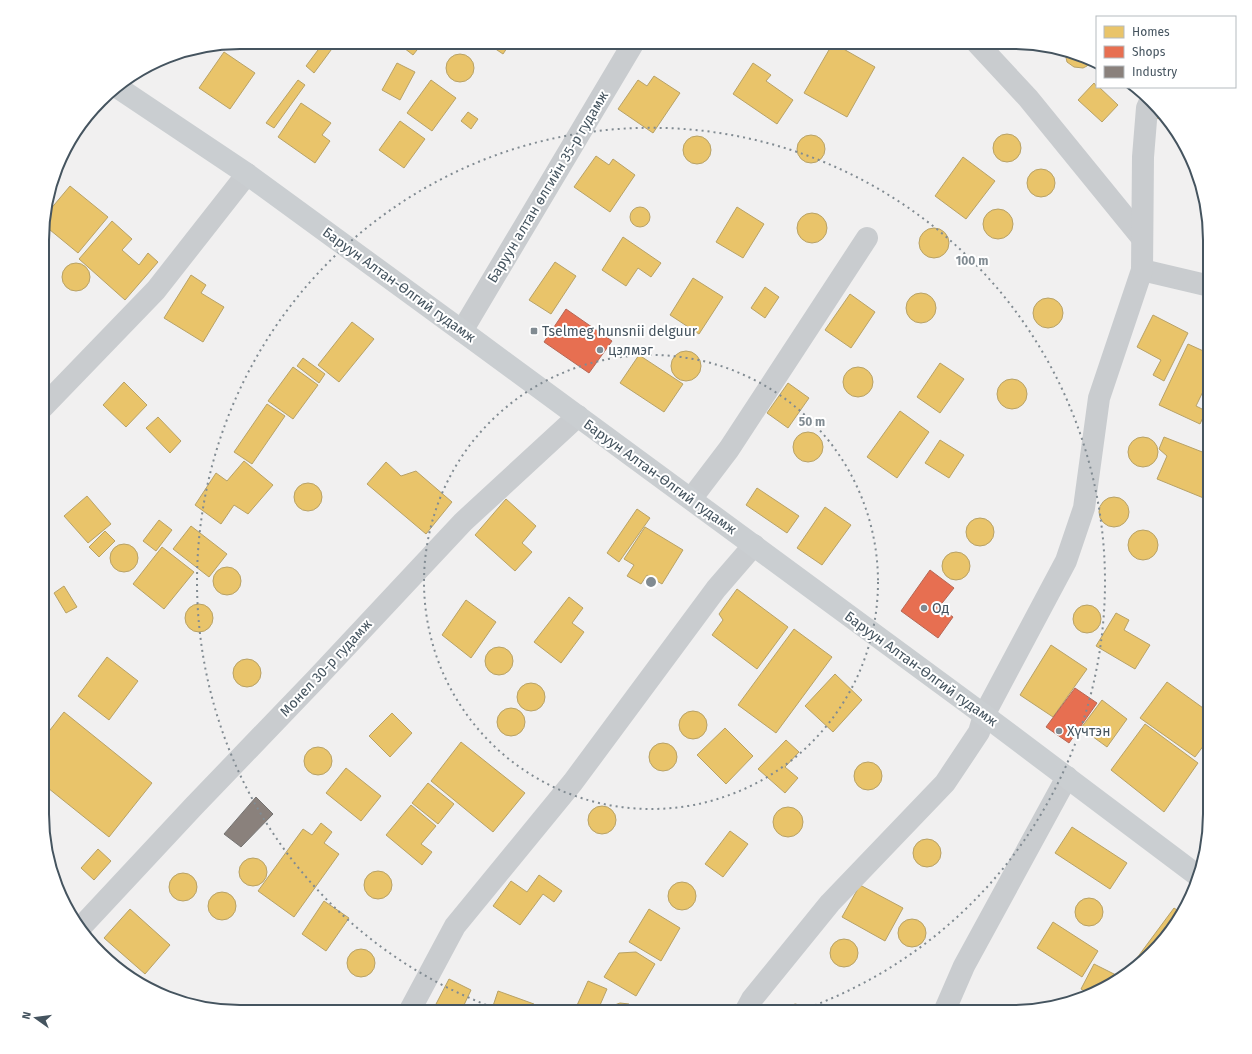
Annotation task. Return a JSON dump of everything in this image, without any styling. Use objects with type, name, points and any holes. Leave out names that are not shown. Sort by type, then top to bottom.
[{"type":"main road","name":"Баруун Алтан-Өлгий гудамж","points":[[122,90],[248,174],[754,545],[1194,873]]},
{"type":"street","name":"Баруун алтан өлгийн 35-р гудамж","points":[[462,331],[630,49]]},
{"type":"street","points":[[982,49],[1028,98],[1142,238]]},
{"type":"street","points":[[749,1005],[752,999],[830,903],[944,783],[978,732],[984,715],[1066,561],[1084,508],[1099,398],[1142,270],[1143,157],[1148,106]]},
{"type":"street","points":[[49,401],[156,290],[248,174]]},
{"type":"street","points":[[691,499],[729,448],[867,238]]},
{"type":"street","points":[[1142,270],[1203,284]]},
{"type":"street","name":"Монел 30-р гудамж","points":[[84,924],[463,522],[578,416]]},
{"type":"street","points":[[413,1005],[455,926],[574,782],[716,589],[754,545]]},
{"type":"street","points":[[947,1005],[964,966],[1067,777]]},
{"type":"building: Homes","points":[[319,49],[332,49],[314,73],[306,66]]},
{"type":"building: Homes","points":[[405,49],[417,50],[413,55]]},
{"type":"building: Homes","points":[[496,49],[506,49],[503,54]]},
{"type":"building: Homes","points":[[830,49],[844,49],[875,67],[847,117],[804,93]]},
{"type":"building: Homes","points":[[224,52],[255,73],[230,109],[199,88]]},
{"type":"building: Homes","points":[[460,54],[470,58],[474,68],[470,78],[460,82],[450,78],[446,68],[450,58]]},
{"type":"building: Homes","points":[[1066,57],[1088,65],[1083,68],[1074,67],[1067,62]]},
{"type":"building: Homes","points":[[397,63],[415,72],[400,100],[382,90]]},
{"type":"building: Homes","points":[[753,63],[771,75],[766,81],[793,100],[777,124],[733,94]]},
{"type":"building: Homes","points":[[654,76],[680,93],[653,133],[618,109],[638,80],[647,86]]},
{"type":"building: Homes","points":[[298,80],[305,85],[274,128],[266,123]]},
{"type":"building: Homes","points":[[431,80],[456,98],[432,131],[407,113]]},
{"type":"building: Homes","points":[[1094,83],[1096,88],[1100,88],[1118,105],[1102,122],[1078,100]]},
{"type":"building: Homes","points":[[301,103],[331,123],[322,135],[330,141],[315,163],[278,137]]},
{"type":"building: Homes","points":[[468,112],[478,119],[471,129],[461,121]]},
{"type":"building: Homes","points":[[400,121],[425,139],[404,168],[379,150]]},
{"type":"building: Homes","points":[[1007,134],[1017,138],[1021,148],[1017,158],[1007,162],[997,158],[993,148],[997,138]]},
{"type":"building: Homes","points":[[811,135],[817,136],[821,139],[824,143],[824,155],[821,159],[817,162],[811,163],[805,162],[801,159],[798,155],[797,149],[798,143],[801,139],[805,136]]},
{"type":"building: Homes","points":[[697,136],[703,137],[707,140],[710,144],[710,156],[707,160],[703,163],[697,164],[691,163],[687,160],[684,156],[683,150],[684,144],[687,140],[691,137]]},
{"type":"building: Homes","points":[[596,156],[609,165],[613,159],[635,175],[610,212],[574,187]]},
{"type":"building: Homes","points":[[963,157],[995,181],[966,219],[935,196]]},
{"type":"building: Homes","points":[[1041,169],[1051,173],[1055,183],[1051,193],[1041,197],[1031,193],[1027,183],[1031,173]]},
{"type":"building: Homes","points":[[70,186],[108,217],[78,253],[49,229],[52,207]]},
{"type":"building: Homes","points":[[640,207],[647,210],[650,217],[647,224],[640,227],[633,224],[630,217],[633,210]]},
{"type":"building: Homes","points":[[737,207],[764,224],[743,258],[716,242]]},
{"type":"building: Homes","points":[[998,209],[1008,214],[1013,224],[1008,234],[998,239],[988,234],[983,224],[988,214]]},
{"type":"building: Homes","points":[[812,213],[822,218],[827,228],[822,238],[812,243],[802,238],[797,228],[802,218]]},
{"type":"building: Homes","points":[[112,221],[132,239],[122,250],[139,265],[148,253],[158,262],[125,300],[79,259]]},
{"type":"building: Homes","points":[[934,228],[944,233],[949,243],[944,253],[934,258],[924,253],[919,243],[924,233]]},
{"type":"building: Homes","points":[[623,237],[661,263],[651,277],[638,268],[626,286],[602,270]]},
{"type":"building: Homes","points":[[555,262],[576,276],[551,314],[529,300]]},
{"type":"building: Homes","points":[[76,263],[86,267],[90,277],[86,287],[76,291],[66,287],[62,277],[66,267]]},
{"type":"building: Homes","points":[[191,275],[206,285],[201,293],[224,307],[203,342],[164,318]]},
{"type":"building: Homes","points":[[693,278],[723,297],[699,334],[670,315]]},
{"type":"building: Homes","points":[[765,287],[779,297],[765,318],[751,308]]},
{"type":"building: Homes","points":[[921,293],[931,298],[936,308],[931,318],[921,323],[911,318],[906,308],[911,298]]},
{"type":"building: Homes","points":[[850,294],[875,312],[851,348],[825,330]]},
{"type":"building: Homes","points":[[1048,298],[1058,303],[1063,313],[1058,323],[1048,328],[1038,323],[1033,313],[1038,303]]},
{"type":"building: Homes","points":[[1153,315],[1188,333],[1164,381],[1153,375],[1161,360],[1137,347]]},
{"type":"building: Homes","points":[[352,322],[374,339],[339,382],[318,365]]},
{"type":"building: Homes","points":[[1188,344],[1203,351],[1203,392],[1196,406],[1203,410],[1203,418],[1200,424],[1159,405]]},
{"type":"building: Homes","points":[[686,351],[696,356],[701,366],[696,376],[686,381],[676,376],[671,366],[676,356]]},
{"type":"building: Homes","points":[[639,355],[683,384],[664,412],[620,383]]},
{"type":"building: Homes","points":[[303,358],[325,374],[319,383],[297,366]]},
{"type":"building: Homes","points":[[940,363],[964,379],[940,413],[917,397]]},
{"type":"building: Homes","points":[[293,367],[318,385],[293,419],[268,401]]},
{"type":"building: Homes","points":[[858,367],[868,372],[873,382],[868,392],[858,397],[848,392],[843,382],[848,372]]},
{"type":"building: Homes","points":[[1012,379],[1022,384],[1027,394],[1022,404],[1012,409],[1002,404],[997,394],[1002,384]]},
{"type":"building: Homes","points":[[124,382],[147,405],[126,427],[103,405]]},
{"type":"building: Homes","points":[[788,383],[809,398],[788,428],[767,413]]},
{"type":"building: Homes","points":[[267,404],[285,416],[252,464],[234,452]]},
{"type":"building: Homes","points":[[900,411],[929,432],[897,478],[867,457]]},
{"type":"building: Homes","points":[[158,417],[181,441],[170,453],[146,428]]},
{"type":"building: Homes","points":[[808,432],[818,437],[823,447],[818,457],[808,462],[798,457],[793,447],[798,437]]},
{"type":"building: Homes","points":[[1143,437],[1153,442],[1158,452],[1153,462],[1143,467],[1133,462],[1128,452],[1133,442]]},
{"type":"building: Homes","points":[[1164,437],[1203,452],[1203,498],[1157,479],[1167,456],[1159,449]]},
{"type":"building: Homes","points":[[940,440],[964,455],[949,478],[925,463]]},
{"type":"building: Homes","points":[[244,461],[273,485],[248,514],[234,505],[221,524],[195,505],[216,473],[227,481]]},
{"type":"building: Homes","points":[[386,462],[401,476],[416,471],[452,502],[426,534],[367,484]]},
{"type":"building: Homes","points":[[308,483],[318,487],[322,497],[318,507],[308,511],[298,507],[294,497],[298,487]]},
{"type":"building: Homes","points":[[757,488],[799,516],[787,533],[746,505]]},
{"type":"building: Homes","points":[[87,496],[111,524],[88,543],[64,516]]},
{"type":"building: Homes","points":[[1114,497],[1124,502],[1129,512],[1124,522],[1114,527],[1104,522],[1099,512],[1104,502]]},
{"type":"building: Homes","points":[[506,499],[536,526],[522,543],[532,552],[515,571],[475,535]]},
{"type":"building: Homes","points":[[825,507],[851,525],[822,565],[797,548]]},
{"type":"building: Homes","points":[[637,509],[650,518],[619,562],[607,553]]},
{"type":"building: Homes","points":[[980,518],[990,522],[994,532],[990,542],[980,546],[970,542],[966,532],[970,522]]},
{"type":"building: Homes","points":[[159,520],[172,530],[156,551],[143,541]]},
{"type":"building: Homes","points":[[191,526],[227,554],[209,577],[173,549]]},
{"type":"building: Homes","points":[[645,527],[683,550],[662,584],[647,575],[641,584],[627,576],[634,565],[624,559]]},
{"type":"building: Homes","points":[[1143,530],[1153,535],[1158,545],[1153,555],[1143,560],[1133,555],[1128,545],[1133,535]]},
{"type":"building: Homes","points":[[105,531],[115,541],[99,557],[89,547]]},
{"type":"building: Homes","points":[[124,544],[134,548],[138,558],[134,568],[124,572],[114,568],[110,558],[114,548]]},
{"type":"building: Homes","points":[[162,547],[194,572],[164,609],[133,584]]},
{"type":"building: Homes","points":[[956,552],[966,556],[970,566],[966,576],[956,580],[946,576],[942,566],[946,556]]},
{"type":"building: Homes","points":[[227,567],[237,571],[241,581],[237,591],[227,595],[217,591],[213,581],[217,571]]},
{"type":"building: Homes","points":[[64,586],[77,607],[66,613],[54,593]]},
{"type":"building: Homes","points":[[737,589],[788,627],[757,669],[712,635],[723,620],[719,614]]},
{"type":"building: Homes","points":[[569,597],[583,608],[572,623],[584,632],[561,663],[534,642]]},
{"type":"building: Homes","points":[[466,600],[496,622],[471,658],[442,635]]},
{"type":"building: Homes","points":[[199,604],[209,608],[213,618],[209,628],[199,632],[189,628],[185,618],[189,608]]},
{"type":"building: Homes","points":[[1087,605],[1093,606],[1097,609],[1100,613],[1100,625],[1097,629],[1093,632],[1087,633],[1081,632],[1077,629],[1074,625],[1073,619],[1074,613],[1077,609],[1081,606]]},
{"type":"building: Homes","points":[[1116,613],[1129,620],[1124,630],[1150,645],[1135,669],[1096,646]]},
{"type":"building: Homes","points":[[794,629],[832,657],[776,733],[738,705]]},
{"type":"building: Homes","points":[[1051,645],[1087,669],[1053,717],[1020,695]]},
{"type":"building: Homes","points":[[499,647],[509,651],[513,661],[509,671],[499,675],[489,671],[485,661],[489,651]]},
{"type":"building: Homes","points":[[107,657],[138,681],[109,720],[78,696]]},
{"type":"building: Homes","points":[[247,659],[257,663],[261,673],[257,683],[247,687],[237,683],[233,673],[237,663]]},
{"type":"building: Homes","points":[[835,674],[862,700],[833,732],[805,706]]},
{"type":"building: Homes","points":[[1167,682],[1203,708],[1203,746],[1195,757],[1140,718]]},
{"type":"building: Homes","points":[[531,683],[541,687],[545,697],[541,707],[531,711],[521,707],[517,697],[521,687]]},
{"type":"building: Homes","points":[[1102,700],[1127,719],[1107,747],[1081,728]]},
{"type":"building: Homes","points":[[511,708],[521,712],[525,722],[521,732],[511,736],[501,732],[497,722],[501,712]]},
{"type":"building: Homes","points":[[693,711],[703,715],[707,725],[703,735],[693,739],[683,735],[679,725],[683,715]]},
{"type":"building: Homes","points":[[64,712],[152,783],[109,837],[49,789],[49,731]]},
{"type":"building: Homes","points":[[392,713],[412,733],[390,757],[369,736]]},
{"type":"building: Homes","points":[[1145,724],[1198,763],[1164,812],[1111,770]]},
{"type":"building: Homes","points":[[725,728],[753,756],[726,784],[697,755]]},
{"type":"building: Homes","points":[[786,740],[799,752],[785,767],[798,778],[785,793],[758,769]]},
{"type":"building: Homes","points":[[461,742],[525,793],[493,832],[431,781]]},
{"type":"building: Homes","points":[[663,743],[673,747],[677,757],[673,767],[663,771],[653,767],[649,757],[653,747]]},
{"type":"building: Homes","points":[[318,747],[328,751],[332,761],[328,771],[318,775],[308,771],[304,761],[308,751]]},
{"type":"building: Homes","points":[[868,762],[878,766],[882,776],[878,786],[868,790],[858,786],[854,776],[858,766]]},
{"type":"building: Homes","points":[[346,768],[381,796],[361,821],[326,793]]},
{"type":"building: Homes","points":[[428,783],[454,804],[438,824],[412,803]]},
{"type":"building: Homes","points":[[411,805],[436,826],[421,844],[432,852],[422,865],[386,835]]},
{"type":"building: Homes","points":[[602,806],[612,810],[616,820],[612,830],[602,834],[592,830],[588,820],[592,810]]},
{"type":"building: Homes","points":[[788,807],[798,812],[803,822],[798,832],[788,837],[778,832],[773,822],[778,812]]},
{"type":"building: Homes","points":[[321,823],[332,832],[324,843],[339,854],[294,917],[258,891],[303,829],[312,835]]},
{"type":"building: Homes","points":[[1072,827],[1127,863],[1110,889],[1055,853]]},
{"type":"building: Homes","points":[[730,831],[748,844],[723,877],[705,864]]},
{"type":"building: Homes","points":[[927,839],[933,840],[937,843],[940,847],[940,859],[937,863],[933,866],[927,867],[921,866],[917,863],[914,859],[913,853],[914,847],[917,843],[921,840]]},
{"type":"building: Homes","points":[[98,849],[111,861],[94,880],[81,868]]},
{"type":"building: Homes","points":[[253,858],[263,862],[267,872],[263,882],[253,886],[243,882],[239,872],[243,862]]},
{"type":"building: Homes","points":[[378,871],[388,875],[392,885],[388,895],[378,899],[368,895],[364,885],[368,875]]},
{"type":"building: Homes","points":[[183,873],[193,877],[197,887],[193,897],[183,901],[173,897],[169,887],[173,877]]},
{"type":"building: Homes","points":[[539,875],[562,891],[554,902],[543,894],[520,925],[493,906],[511,881],[527,892]]},
{"type":"building: Homes","points":[[682,882],[692,886],[696,896],[692,906],[682,910],[672,906],[668,896],[672,886]]},
{"type":"building: Homes","points":[[860,885],[903,908],[885,941],[842,917]]},
{"type":"building: Homes","points":[[222,892],[232,896],[236,906],[232,916],[222,920],[212,916],[208,906],[212,896]]},
{"type":"building: Homes","points":[[1089,898],[1099,902],[1103,912],[1099,922],[1089,926],[1079,922],[1075,912],[1079,902]]},
{"type":"building: Homes","points":[[324,901],[349,918],[326,951],[302,934]]},
{"type":"building: Homes","points":[[1174,908],[1177,910],[1156,940],[1136,960]]},
{"type":"building: Homes","points":[[130,909],[170,945],[145,974],[104,938]]},
{"type":"building: Homes","points":[[649,909],[680,928],[661,961],[629,942]]},
{"type":"building: Homes","points":[[912,919],[922,923],[926,933],[922,943],[912,947],[902,943],[898,933],[902,923]]},
{"type":"building: Homes","points":[[1053,922],[1098,951],[1082,977],[1037,948]]},
{"type":"building: Homes","points":[[844,939],[854,943],[858,953],[854,963],[844,967],[834,963],[830,953],[834,943]]},
{"type":"building: Homes","points":[[361,949],[371,953],[375,963],[371,973],[361,977],[351,973],[347,963],[351,953]]},
{"type":"building: Homes","points":[[636,952],[655,964],[636,996],[604,977],[619,953]]},
{"type":"building: Homes","points":[[1094,964],[1115,975],[1085,990],[1081,989]]},
{"type":"building: Homes","points":[[449,979],[471,990],[464,1005],[436,1005]]},
{"type":"building: Homes","points":[[588,981],[607,989],[600,1005],[577,1005]]},
{"type":"building: Homes","points":[[498,991],[534,1004],[534,1005],[493,1005]]},
{"type":"building: Homes","points":[[620,1003],[630,1005],[615,1005]]},
{"type":"building: Shops","points":[[566,309],[612,341],[589,373],[544,342]]},
{"type":"building: Shops","points":[[930,570],[954,588],[939,607],[953,617],[938,638],[901,611]]},
{"type":"building: Shops","points":[[1075,688],[1097,703],[1069,743],[1046,727]]},
{"type":"building: Industry","points":[[256,797],[273,814],[241,847],[224,834]]},
{"type":"place","name":"Tselmeg hunsnii delguur","points":[[534,331]]},
{"type":"place","name":"цэлмэг","points":[[600,350]]},
{"type":"place","name":"Од","points":[[924,608]]},
{"type":"place","name":"Хүчтэн","points":[[1059,731]]}]
